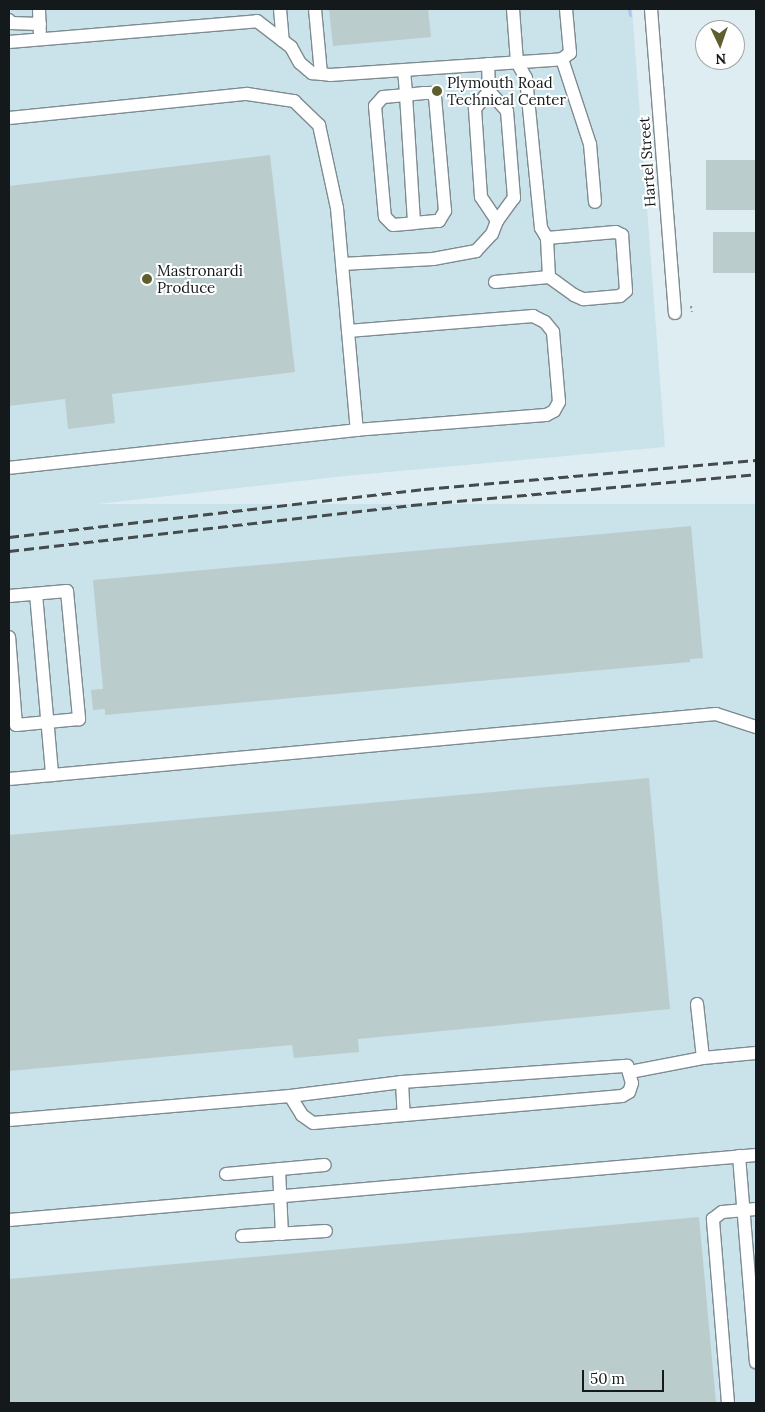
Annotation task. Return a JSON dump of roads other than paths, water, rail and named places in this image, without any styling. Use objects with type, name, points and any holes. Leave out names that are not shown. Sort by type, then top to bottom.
[{"type":"street","points":[[40,9],[40,39]]},
{"type":"street","points":[[280,9],[284,41]]},
{"type":"street","points":[[315,9],[321,74]]},
{"type":"street","points":[[513,9],[517,62],[526,78],[535,188],[541,228],[547,238],[549,277]]},
{"type":"street","points":[[9,42],[257,20],[291,47],[300,63],[312,73],[404,70],[562,58],[570,53],[566,9]]},
{"type":"street","name":"Hartel Street","points":[[651,9],[674,314]]},
{"type":"street","points":[[9,20],[10,23],[40,24]]},
{"type":"street","points":[[562,58],[590,144],[595,202]]},
{"type":"street","points":[[342,264],[433,259],[476,251],[492,234],[497,220],[514,198],[507,111],[489,92],[488,64]]},
{"type":"street","points":[[404,70],[414,223]]},
{"type":"street","points":[[489,92],[475,109],[481,196],[497,220]]},
{"type":"street","points":[[430,93],[435,97],[445,211],[439,221],[414,223],[393,224],[385,217],[375,106],[383,97],[430,93]]},
{"type":"street","points":[[9,118],[247,94],[294,101],[319,125],[337,208],[357,430]]},
{"type":"street","points":[[495,282],[549,277],[582,299],[620,296],[626,291],[622,235],[616,232],[547,238]]},
{"type":"street","points":[[9,468],[357,430],[546,415],[554,411],[559,402],[553,332],[545,322],[533,316],[348,331]]},
{"type":"street","points":[[9,596],[67,591],[79,719],[16,725],[9,637]]},
{"type":"street","points":[[36,594],[52,775]]},
{"type":"street","points":[[9,779],[716,714],[756,727]]},
{"type":"street","points":[[697,1004],[703,1058]]},
{"type":"street","points":[[630,1072],[703,1058],[756,1053]]},
{"type":"street","points":[[9,1120],[290,1096],[402,1082],[627,1066],[632,1083],[629,1092],[622,1096],[313,1123],[302,1115],[290,1096]]},
{"type":"street","points":[[402,1082],[404,1115]]},
{"type":"street","points":[[9,1220],[756,1155]]},
{"type":"street","points":[[739,1156],[750,1209],[756,1362]]},
{"type":"street","points":[[226,1174],[326,1165]]},
{"type":"street","points":[[279,1169],[282,1234]]},
{"type":"street","points":[[728,1403],[713,1219],[722,1212],[750,1209]]},
{"type":"street","points":[[242,1236],[326,1231]]},
{"type":"waterway","points":[[629,9],[630,15]]},
{"type":"railway","points":[[9,537],[424,489],[756,460]]},
{"type":"railway","points":[[9,551],[412,505],[756,474]]},
{"type":"place","name":"Plymouth Road Technical Center","points":[[437,91]]},
{"type":"place","name":"Mastronardi Produce","points":[[147,279]]}]
